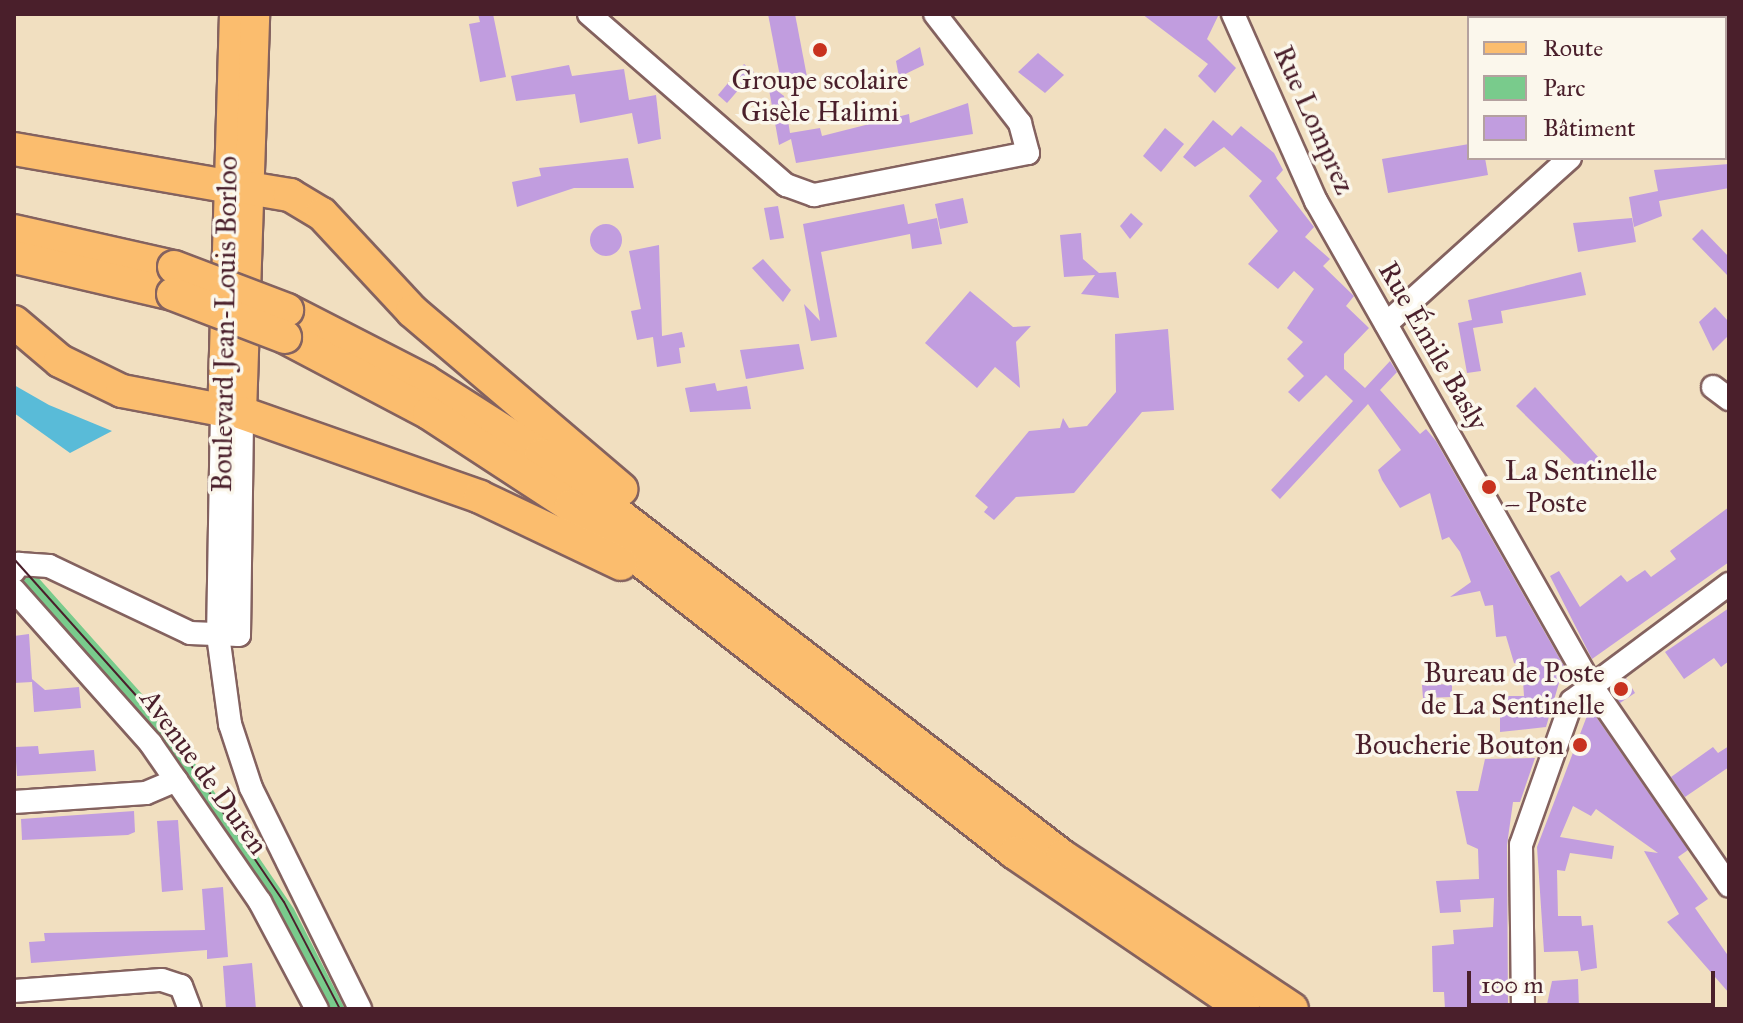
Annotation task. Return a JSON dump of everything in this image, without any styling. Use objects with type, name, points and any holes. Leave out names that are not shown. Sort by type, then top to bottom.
[{"type":"highway","points":[[14,149],[301,199],[333,223],[420,319],[732,582],[785,640]]},
{"type":"highway","points":[[14,231],[173,281],[286,324],[517,438],[785,640],[1089,876],[1292,1009]]},
{"type":"highway","points":[[14,257],[173,281]]},
{"type":"highway","points":[[14,322],[60,361],[122,391],[232,411],[532,519],[707,610]]},
{"type":"highway","points":[[286,324],[490,451],[707,610],[1040,871],[1244,1009]]},
{"type":"main road","name":"Boulevard Jean-Louis Borloo","points":[[232,411],[238,187],[234,14]]},
{"type":"main road","name":"Boulevard Jean-Louis Borloo","points":[[238,187],[255,14]]},
{"type":"street","points":[[589,14],[799,193],[1028,153],[1020,123],[935,14]]},
{"type":"street","name":"Rue Lomprez","points":[[1233,14],[1343,249]]},
{"type":"street","points":[[1386,324],[1568,160]]},
{"type":"street","name":"Rue Émile Basly","points":[[1343,249],[1589,682],[1729,886]]},
{"type":"street","name":"Boulevard Jean-Louis Borloo","points":[[232,411],[229,635],[245,773],[360,1009]]},
{"type":"street","points":[[14,571],[19,564],[55,568],[183,630],[229,635]]},
{"type":"street","points":[[1523,1009],[1524,829],[1564,720],[1589,682],[1729,584]]},
{"type":"street","name":"Avenue de Duren","points":[[14,590],[131,719],[176,780],[260,902],[317,1009]]},
{"type":"street","points":[[14,802],[146,793],[176,780]]},
{"type":"street","points":[[14,991],[162,980],[181,986],[190,1009]]},
{"type":"green space","points":[[27,565],[166,721],[294,909],[345,1009],[326,1009],[125,699],[19,580]]},
{"type":"water","points":[[14,385],[49,405],[112,431],[70,453],[14,413]]},
{"type":"building","points":[[478,14],[493,14],[506,77],[480,82],[469,24],[480,22]]},
{"type":"building","points":[[768,14],[795,14],[808,82],[782,87]]},
{"type":"building","points":[[1142,14],[1219,14],[1207,39],[1236,68],[1215,93],[1198,76],[1208,64]]},
{"type":"building","points":[[920,47],[924,65],[899,77],[896,61]]},
{"type":"building","points":[[1038,53],[1064,75],[1045,93],[1018,72]]},
{"type":"building","points":[[744,64],[754,72],[727,103],[718,95]]},
{"type":"building","points":[[569,65],[572,76],[624,69],[629,100],[656,95],[661,139],[638,144],[632,113],[580,123],[575,94],[516,101],[511,76]]},
{"type":"building","points":[[768,84],[784,96],[790,133],[820,128],[822,136],[909,114],[910,123],[968,103],[973,134],[796,163],[791,139],[779,145]]},
{"type":"building","points":[[1213,120],[1232,136],[1241,126],[1274,153],[1283,170],[1276,178],[1314,227],[1305,237],[1330,259],[1323,266],[1354,296],[1346,306],[1369,328],[1344,354],[1344,369],[1365,388],[1390,361],[1397,372],[1380,390],[1420,434],[1426,429],[1436,441],[1564,666],[1546,727],[1500,732],[1500,696],[1524,696],[1522,666],[1514,663],[1506,636],[1496,637],[1493,605],[1485,606],[1480,591],[1450,597],[1471,582],[1460,552],[1449,537],[1442,540],[1430,493],[1400,508],[1382,480],[1378,470],[1401,450],[1368,404],[1280,499],[1271,490],[1353,401],[1326,375],[1299,402],[1288,392],[1304,376],[1287,359],[1303,342],[1287,328],[1314,289],[1294,271],[1278,289],[1248,264],[1278,231],[1249,196],[1262,181],[1224,147],[1195,167],[1183,157]]},
{"type":"building","points":[[1165,128],[1184,144],[1161,172],[1143,156]]},
{"type":"building","points":[[1467,144],[1467,160],[1485,160],[1488,175],[1388,193],[1382,159]]},
{"type":"building","points":[[628,158],[634,188],[574,188],[517,207],[512,182],[541,176],[539,168]]},
{"type":"building","points":[[1729,164],[1729,188],[1659,201],[1662,216],[1634,227],[1629,197],[1658,191],[1654,170]]},
{"type":"building","points":[[963,198],[968,223],[940,229],[935,204]]},
{"type":"building","points":[[904,204],[908,224],[937,218],[942,244],[912,249],[910,234],[821,252],[837,337],[811,341],[804,304],[820,321],[803,224]]},
{"type":"building","points":[[778,206],[784,238],[770,240],[764,208]]},
{"type":"building","points":[[1131,213],[1143,224],[1130,239],[1120,226]]},
{"type":"building","points":[[1632,218],[1636,242],[1578,252],[1573,223]]},
{"type":"building","points":[[606,224],[617,229],[622,240],[617,251],[606,256],[595,251],[590,240],[595,229]]},
{"type":"building","points":[[1702,229],[1729,257],[1729,277],[1692,239]]},
{"type":"building","points":[[1081,233],[1083,259],[1099,273],[1116,272],[1119,298],[1081,294],[1095,275],[1064,277],[1060,235]]},
{"type":"building","points":[[659,245],[662,336],[682,332],[685,347],[679,348],[681,363],[657,367],[653,337],[637,340],[631,311],[641,309],[629,251]]},
{"type":"building","points":[[763,259],[791,290],[783,302],[752,268]]},
{"type":"building","points":[[1581,272],[1586,295],[1501,311],[1503,323],[1473,328],[1481,371],[1467,373],[1458,323],[1472,320],[1468,300]]},
{"type":"building","points":[[970,291],[1013,327],[1031,326],[1016,342],[1020,388],[995,367],[977,388],[925,343]]},
{"type":"building","points":[[1715,307],[1729,322],[1729,335],[1713,351],[1699,322]]},
{"type":"building","points":[[1168,329],[1174,410],[1142,412],[1074,493],[1016,497],[994,520],[984,512],[988,507],[975,496],[1029,431],[1060,428],[1063,418],[1069,428],[1087,426],[1116,392],[1115,334]]},
{"type":"building","points":[[799,344],[804,369],[746,379],[740,350]]},
{"type":"building","points":[[715,383],[717,391],[747,386],[751,409],[690,412],[685,388]]},
{"type":"building","points":[[1535,387],[1599,458],[1584,473],[1516,406]]},
{"type":"building","points":[[1729,507],[1729,562],[1592,659],[1550,576],[1559,571],[1580,607],[1621,575],[1627,582],[1645,570],[1651,577],[1676,559],[1670,551]]},
{"type":"building","points":[[1729,608],[1729,661],[1721,667],[1714,658],[1684,679],[1665,652]]},
{"type":"building","points":[[29,634],[32,679],[45,690],[79,687],[81,708],[34,712],[32,682],[14,683],[14,636]]},
{"type":"building","points":[[1626,678],[1635,693],[1620,703],[1611,689]]},
{"type":"building","points":[[1452,684],[1452,697],[1423,698],[1422,685]]},
{"type":"building","points":[[1590,708],[1688,850],[1678,857],[1708,899],[1695,908],[1729,957],[1729,993],[1667,922],[1679,914],[1644,851],[1658,853],[1596,809],[1591,816],[1573,806],[1560,837],[1614,846],[1612,859],[1570,853],[1565,871],[1557,870],[1558,916],[1581,916],[1582,926],[1593,925],[1597,968],[1581,971],[1578,951],[1544,952],[1537,847]]},
{"type":"building","points":[[38,746],[39,754],[94,750],[96,771],[17,776],[15,747]]},
{"type":"building","points":[[1729,746],[1729,767],[1685,797],[1671,777],[1713,747],[1718,753]]},
{"type":"building","points":[[1535,758],[1520,802],[1513,802],[1507,845],[1508,1009],[1445,1009],[1444,992],[1433,992],[1432,946],[1454,944],[1453,930],[1493,927],[1494,898],[1460,900],[1461,912],[1440,913],[1436,881],[1479,879],[1478,849],[1467,844],[1456,791],[1478,791],[1485,759]]},
{"type":"building","points":[[134,811],[135,832],[128,835],[22,840],[21,819]]},
{"type":"building","points":[[178,820],[183,890],[162,892],[157,821]]},
{"type":"building","points":[[223,887],[228,957],[207,959],[207,950],[31,963],[29,942],[45,941],[44,933],[205,930],[202,889]]},
{"type":"building","points":[[252,963],[256,1009],[226,1009],[223,966]]},
{"type":"building","points":[[1578,979],[1579,1009],[1546,1009],[1552,981]]},
{"type":"tram line","points":[[14,559],[167,730],[284,902],[340,1009]]},
{"type":"place","name":"Groupe scolaire Gisèle Halimi","points":[[820,50]]},
{"type":"place","name":"La Sentinelle – Poste","points":[[1489,487]]},
{"type":"place","name":"Bureau de Poste de La Sentinelle","points":[[1621,689]]},
{"type":"place","name":"Boucherie Bouton","points":[[1580,745]]}]
